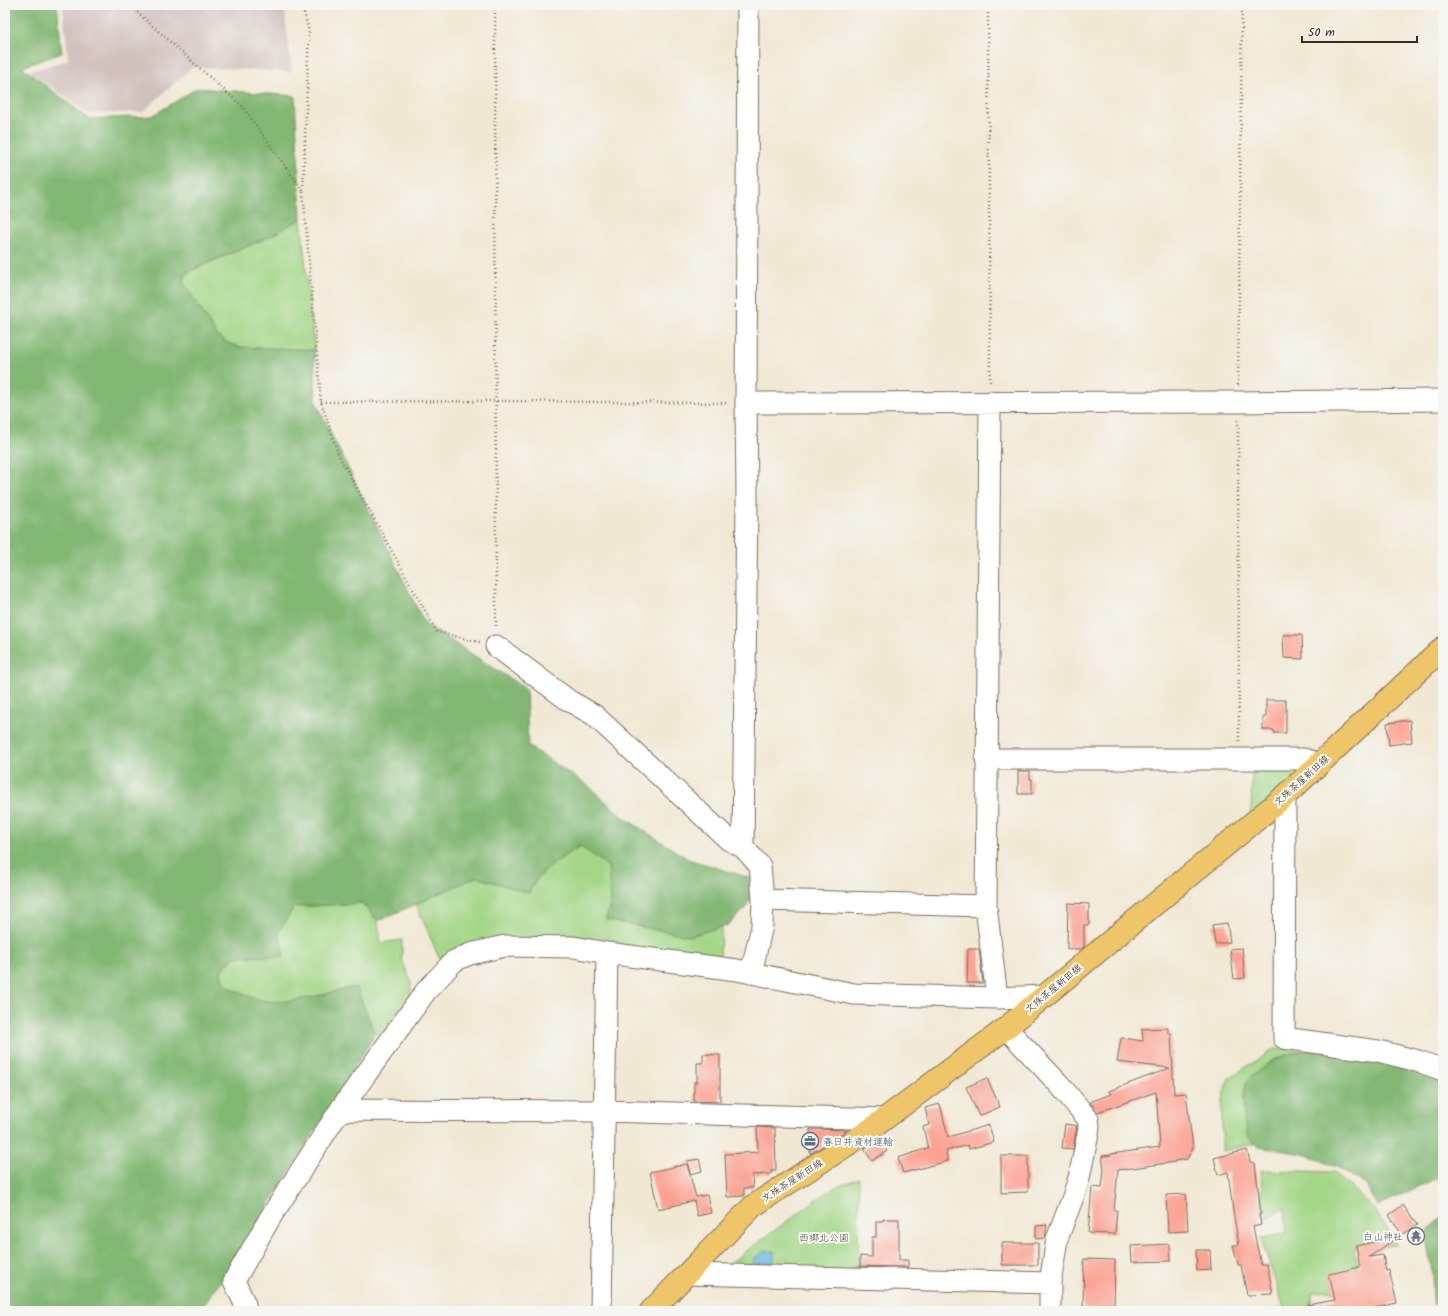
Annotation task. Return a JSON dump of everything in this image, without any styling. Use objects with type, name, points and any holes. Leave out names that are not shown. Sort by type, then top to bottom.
[{"type":"main road","name":"文殊茶屋新田線","points":[[651,1311],[753,1206],[885,1119],[1006,1028],[1285,796],[1443,648]]},
{"type":"street","points":[[743,847],[747,501],[748,5]]},
{"type":"street","points":[[746,403],[1443,400]]},
{"type":"street","points":[[990,402],[986,906],[997,998]]},
{"type":"street","points":[[496,646],[568,700],[594,715],[728,840],[743,847],[760,866],[763,900],[762,926],[751,973]]},
{"type":"street","points":[[986,759],[1304,759],[1320,764]]},
{"type":"street","points":[[1285,796],[1284,1038],[1378,1051],[1418,1060],[1443,1070]]},
{"type":"street","points":[[763,900],[986,906]]},
{"type":"street","points":[[245,1311],[245,1304],[234,1281],[270,1218],[340,1110],[426,991],[454,961],[470,954],[505,946],[574,947],[607,953],[738,970],[854,994],[997,998],[1043,996]]},
{"type":"street","points":[[601,1311],[607,953]]},
{"type":"street","points":[[1006,1028],[1059,1084],[1088,1119],[1088,1134],[1079,1178],[1057,1239],[1050,1283],[1050,1311]]},
{"type":"street","points":[[340,1110],[605,1111],[885,1119]]},
{"type":"street","points":[[688,1274],[784,1272],[830,1273],[1050,1283]]},
{"type":"path","points":[[134,5],[137,12],[242,106],[303,191]]},
{"type":"path","points":[[302,5],[309,31],[303,191],[321,402],[339,456],[437,632],[496,646],[495,5]]},
{"type":"path","points":[[988,5],[990,402]]},
{"type":"path","points":[[1239,759],[1238,402],[1242,5]]},
{"type":"path","points":[[321,402],[495,401],[746,403]]},
{"type":"shaded area","points":[[63,5],[284,5],[292,72],[192,67],[143,112],[89,114],[29,71],[68,60]]},
{"type":"green space","points":[[5,5],[57,5],[62,53],[22,67],[89,119],[152,116],[197,88],[295,96],[301,219],[267,238],[188,271],[183,282],[218,337],[228,343],[239,347],[314,350],[316,403],[425,624],[526,689],[528,746],[587,785],[623,817],[688,859],[750,878],[750,900],[744,910],[728,925],[689,936],[606,920],[611,900],[608,866],[580,846],[543,873],[532,886],[529,893],[476,877],[378,921],[362,903],[294,907],[279,931],[284,957],[234,957],[221,971],[222,978],[226,984],[237,991],[262,1000],[275,1002],[298,1000],[356,987],[375,1034],[229,1269],[200,1311],[5,1311]]},
{"type":"green space","points":[[301,219],[314,350],[239,347],[218,337],[183,282],[188,272],[267,238]]},
{"type":"green space","points":[[1294,768],[1293,780],[1251,816],[1252,769]]},
{"type":"green space","points":[[581,846],[608,866],[611,900],[606,920],[689,936],[721,927],[720,961],[516,940],[443,967],[416,904],[476,877],[529,893],[532,886],[543,873],[559,860]]},
{"type":"green space","points":[[362,903],[378,921],[381,943],[402,940],[402,960],[411,982],[410,1011],[393,1028],[375,1034],[356,987],[299,1000],[276,1002],[259,1000],[248,996],[231,988],[222,978],[221,971],[234,957],[240,956],[279,931],[294,907]]},
{"type":"green space","points":[[1275,1049],[1303,1050],[1269,1062],[1248,1080],[1247,1133],[1254,1144],[1222,1151],[1222,1103],[1229,1078]]},
{"type":"green space","points":[[1303,1050],[1365,1055],[1443,1076],[1443,1175],[1378,1206],[1366,1185],[1339,1168],[1304,1154],[1259,1147],[1255,1144],[1247,1133],[1245,1124],[1244,1093],[1246,1082],[1262,1068],[1273,1061]]},
{"type":"green space","points":[[1261,1170],[1334,1172],[1373,1207],[1397,1245],[1354,1249],[1360,1285],[1337,1291],[1312,1292],[1312,1311],[1272,1311],[1284,1308],[1261,1238],[1287,1233],[1285,1208],[1266,1219],[1262,1216]]},
{"type":"green space","name":"西郷北公園","points":[[859,1178],[858,1272],[722,1269],[831,1189]]},
{"type":"green space","points":[[1443,1216],[1443,1307],[1433,1304],[1432,1272],[1425,1232]]},
{"type":"water","points":[[765,1251],[774,1251],[774,1264],[753,1264],[754,1259]]},
{"type":"building","points":[[1283,635],[1302,635],[1303,659],[1284,658]]},
{"type":"building","points":[[1266,700],[1286,700],[1286,733],[1274,733],[1274,730],[1263,730],[1263,717],[1266,717]]},
{"type":"building","points":[[1410,720],[1412,742],[1389,745],[1387,723]]},
{"type":"building","points":[[1018,771],[1030,771],[1030,779],[1032,779],[1032,794],[1018,794]]},
{"type":"building","points":[[1068,903],[1089,904],[1089,925],[1084,925],[1084,947],[1081,949],[1067,949]]},
{"type":"building","points":[[1227,923],[1230,942],[1215,944],[1212,925]]},
{"type":"building","points":[[1242,948],[1245,978],[1234,979],[1230,949]]},
{"type":"building","points":[[968,949],[979,949],[983,983],[967,983]]},
{"type":"building","points":[[1168,1028],[1168,1033],[1171,1033],[1174,1094],[1186,1093],[1193,1148],[1187,1159],[1118,1170],[1114,1210],[1117,1210],[1115,1234],[1088,1233],[1092,1187],[1102,1188],[1104,1169],[1102,1156],[1160,1147],[1156,1092],[1098,1112],[1090,1102],[1111,1094],[1109,1091],[1170,1068],[1117,1062],[1121,1038],[1143,1041],[1142,1029]]},
{"type":"building","points":[[703,1054],[720,1055],[720,1102],[694,1101],[694,1082],[697,1083],[697,1063],[703,1063]]},
{"type":"building","points":[[987,1078],[1000,1107],[979,1116],[966,1087]]},
{"type":"building","points":[[940,1104],[948,1137],[989,1125],[994,1142],[969,1149],[968,1145],[946,1151],[948,1161],[903,1173],[898,1158],[928,1148],[923,1127],[929,1125],[925,1108]]},
{"type":"building","points":[[1065,1124],[1077,1126],[1073,1149],[1062,1148]]},
{"type":"building","points":[[757,1127],[775,1128],[776,1171],[771,1171],[771,1174],[752,1175],[753,1188],[744,1188],[744,1196],[727,1197],[725,1154],[758,1152]]},
{"type":"building","points":[[810,1129],[847,1130],[810,1154]]},
{"type":"building","points":[[879,1139],[887,1151],[872,1161],[864,1149]]},
{"type":"building","points":[[1247,1150],[1250,1162],[1255,1163],[1261,1214],[1259,1214],[1261,1225],[1253,1227],[1261,1265],[1267,1264],[1273,1294],[1247,1295],[1241,1265],[1238,1265],[1233,1245],[1239,1245],[1228,1172],[1218,1175],[1214,1158]]},
{"type":"building","points":[[1001,1156],[1028,1156],[1028,1192],[1001,1193]]},
{"type":"building","points":[[699,1159],[702,1171],[690,1174],[687,1161]]},
{"type":"building","points":[[687,1164],[696,1197],[707,1195],[711,1213],[697,1216],[694,1201],[658,1209],[650,1172]]},
{"type":"building","points":[[1186,1194],[1188,1231],[1168,1232],[1166,1195]]},
{"type":"building","points":[[1403,1205],[1417,1225],[1402,1235],[1389,1215]]},
{"type":"building","points":[[883,1219],[899,1219],[899,1260],[908,1260],[908,1267],[860,1266],[860,1256],[872,1257],[872,1237],[876,1237],[876,1221],[883,1221]]},
{"type":"building","points":[[1047,1225],[1045,1238],[1036,1239],[1036,1226]]},
{"type":"building","points":[[1398,1237],[1369,1257],[1383,1255],[1386,1271],[1389,1270],[1397,1303],[1369,1309],[1369,1311],[1308,1311],[1307,1305],[1335,1300],[1329,1274],[1360,1267],[1356,1246]]},
{"type":"building","points":[[1002,1243],[1038,1243],[1038,1265],[1002,1265]]},
{"type":"building","points":[[1170,1244],[1171,1261],[1132,1262],[1131,1246]]},
{"type":"building","points":[[1196,1250],[1210,1250],[1211,1270],[1197,1271]]},
{"type":"building","points":[[1084,1259],[1115,1260],[1114,1310],[1083,1309]]},
{"type":"place","name":"春日井資材運輸","points":[[810,1141]]},
{"type":"place","name":"白山神社","points":[[1416,1236]]}]
